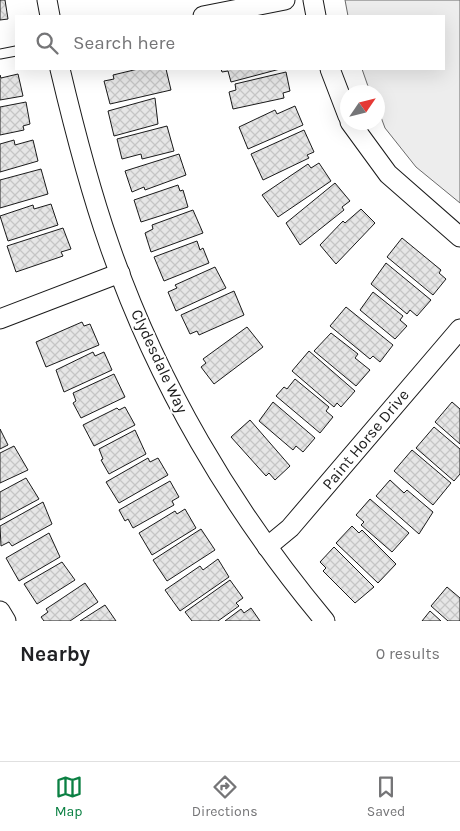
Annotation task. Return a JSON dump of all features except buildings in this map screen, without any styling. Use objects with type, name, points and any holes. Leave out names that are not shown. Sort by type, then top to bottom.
[{"type":"street","points":[[47,0],[50,15]]},
{"type":"street","points":[[208,15],[285,0]]},
{"type":"street","points":[[313,0],[316,15]]},
{"type":"street","name":"Clydesdale Way","points":[[60,70],[84,167],[120,273],[154,354],[182,409],[219,474],[268,547],[324,621]]},
{"type":"street","points":[[330,70],[340,95]]},
{"type":"street","points":[[356,130],[388,174],[460,236]]},
{"type":"street","points":[[0,319],[120,273]]},
{"type":"street","name":"Paint Horse Drive","points":[[268,547],[290,528],[460,329]]},
{"type":"street","points":[[0,611],[6,621]]},
{"type":"lane","points":[[0,54],[15,51]]},
{"type":"shaded area","points":[[345,0],[460,0],[460,203],[416,167],[385,128],[385,85],[368,85],[362,70],[445,70],[445,15],[348,15]]}]
